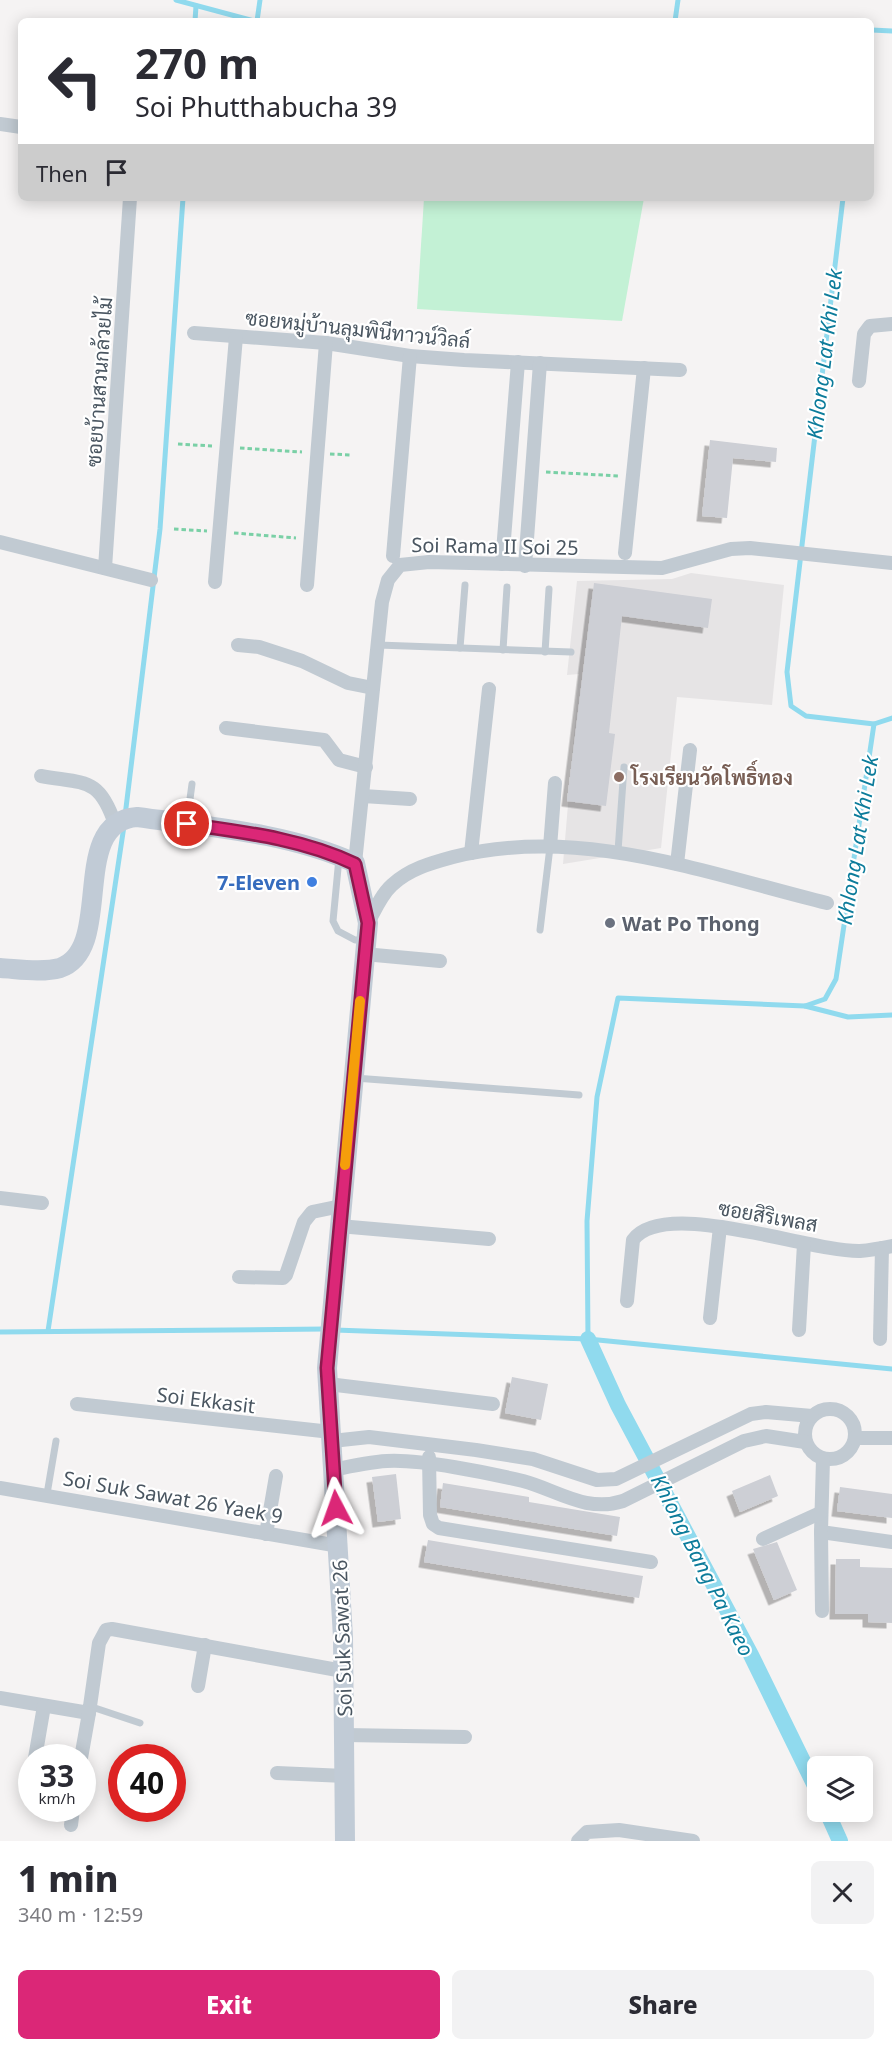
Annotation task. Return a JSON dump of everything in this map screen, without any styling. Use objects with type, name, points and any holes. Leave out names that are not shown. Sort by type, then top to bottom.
[{"type":"street","points":[[0,124],[18,127]]},
{"type":"street","name":"ซอยบ้านสวนกล้วยไม้","points":[[105,568],[130,201]]},
{"type":"street","points":[[859,381],[864,334],[870,326],[892,324]]},
{"type":"street","name":"ซอยหมู่บ้านลุมพินีทาวน์วิลล์","points":[[194,333],[326,343],[410,356],[680,370]]},
{"type":"street","points":[[215,582],[236,337]]},
{"type":"street","points":[[307,585],[326,343]]},
{"type":"street","points":[[393,556],[410,356]]},
{"type":"street","points":[[502,564],[518,362]]},
{"type":"street","points":[[525,566],[540,363]]},
{"type":"street","points":[[625,553],[644,368]]},
{"type":"street","points":[[510,470],[532,471]]},
{"type":"street","points":[[0,542],[151,580]]},
{"type":"street","name":"Soi Rama II Soi 25","points":[[347,860],[363,796],[384,591],[392,574],[400,565],[411,562],[662,568],[731,549],[772,549],[892,563]]},
{"type":"street","points":[[238,645],[259,647],[291,657],[319,667],[348,683],[373,688]]},
{"type":"street","points":[[471,853],[489,689]]},
{"type":"street","points":[[226,728],[324,740],[339,760],[366,767]]},
{"type":"street","points":[[677,864],[690,750]]},
{"type":"street","points":[[41,776],[91,785],[105,797],[115,824]]},
{"type":"street","points":[[550,847],[555,783]]},
{"type":"street","points":[[363,796],[411,799]]},
{"type":"street","points":[[0,968],[53,969],[60,968],[74,959],[82,947],[87,930],[100,847],[115,824],[126,818],[137,817],[242,831],[347,860]]},
{"type":"street","points":[[440,962],[366,939],[382,897],[412,870],[471,853],[550,847],[618,851],[827,903]]},
{"type":"street","name":"Soi Suk Sawat 26","points":[[345,1841],[345,1735],[339,1546],[327,1376],[366,939],[347,860]]},
{"type":"street","points":[[0,1198],[42,1203]]},
{"type":"street","points":[[239,1277],[283,1278],[304,1222],[312,1212],[341,1206]]},
{"type":"street","name":"ซอยสิริเพลส","points":[[627,1301],[633,1240],[639,1232],[652,1224],[689,1221],[804,1244],[859,1251],[887,1247]]},
{"type":"street","points":[[339,1226],[489,1239]]},
{"type":"street","points":[[710,1318],[720,1227]]},
{"type":"street","points":[[799,1330],[804,1244]]},
{"type":"street","points":[[880,1339],[887,1247]]},
{"type":"street","points":[[327,1376],[493,1404]]},
{"type":"street","name":"Soi Ekkasit","points":[[77,1404],[331,1437],[369,1437],[430,1443],[533,1459],[597,1480],[616,1479],[696,1438],[751,1414],[766,1412],[812,1416]]},
{"type":"street","points":[[832,1409],[842,1412],[854,1428],[855,1438],[852,1446],[839,1458],[822,1459],[813,1454],[805,1442],[804,1433],[812,1416],[832,1409]]},
{"type":"street","points":[[333,1470],[390,1460],[429,1464],[520,1480],[591,1505],[603,1506],[623,1501],[744,1441],[766,1436],[805,1442]]},
{"type":"street","points":[[855,1438],[892,1438]]},
{"type":"street","points":[[430,1443],[430,1515],[433,1524],[439,1528],[651,1562]]},
{"type":"street","points":[[822,1459],[820,1513],[822,1611]]},
{"type":"street","points":[[266,1534],[276,1476]]},
{"type":"street","name":"Soi Suk Sawat 26 Yaek 9","points":[[0,1488],[47,1494],[339,1546]]},
{"type":"street","points":[[762,1539],[820,1513]]},
{"type":"street","points":[[821,1532],[892,1542]]},
{"type":"street","points":[[83,1744],[99,1643],[106,1630],[112,1629],[205,1645],[343,1671]]},
{"type":"street","points":[[198,1686],[205,1645]]},
{"type":"street","points":[[0,1698],[44,1706],[89,1710]]},
{"type":"street","points":[[37,1744],[44,1706]]},
{"type":"street","points":[[345,1735],[465,1737]]},
{"type":"street","points":[[277,1773],[345,1776]]},
{"type":"street","points":[[578,1841],[587,1832],[619,1830],[693,1841]]},
{"type":"lane","points":[[460,648],[465,585]]},
{"type":"lane","points":[[503,650],[507,587]]},
{"type":"lane","points":[[545,652],[549,589]]},
{"type":"lane","points":[[378,645],[571,652]]},
{"type":"lane","points":[[618,851],[624,767]]},
{"type":"lane","points":[[187,824],[192,784]]},
{"type":"lane","points":[[540,930],[550,847]]},
{"type":"lane","points":[[347,860],[333,921],[338,931],[347,937],[366,939]]},
{"type":"lane","points":[[353,1078],[579,1095]]},
{"type":"lane","points":[[47,1494],[56,1441]]},
{"type":"lane","points":[[89,1710],[140,1723]]},
{"type":"path","points":[[178,444],[352,455]]},
{"type":"path","points":[[532,471],[633,477]]},
{"type":"path","points":[[174,529],[310,539]]},
{"type":"shaded area","name":"โรงเรียนวัดโพธิ์ทอง","points":[[691,573],[784,585],[772,705],[677,697],[661,848],[563,864],[579,674],[567,675],[577,581],[672,579]]},
{"type":"green space","points":[[424,201],[643,201],[622,321],[417,309]]},
{"type":"building","points":[[710,440],[777,448],[776,462],[733,458],[727,518],[702,516]]},
{"type":"building","points":[[594,583],[712,599],[708,628],[622,616],[609,733],[615,734],[606,806],[567,801]]},
{"type":"building","points":[[512,1377],[548,1384],[541,1420],[505,1413]]},
{"type":"building","points":[[396,1474],[401,1519],[378,1522],[372,1477]]},
{"type":"building","points":[[770,1475],[778,1496],[740,1512],[732,1491]]},
{"type":"building","points":[[443,1483],[529,1497],[529,1502],[620,1517],[617,1536],[440,1507]]},
{"type":"building","points":[[840,1487],[892,1494],[892,1518],[837,1511]]},
{"type":"building","points":[[428,1540],[643,1576],[639,1598],[424,1562]]},
{"type":"building","points":[[777,1542],[797,1590],[774,1600],[753,1549]]},
{"type":"building","points":[[836,1559],[860,1559],[860,1567],[892,1568],[892,1623],[868,1622],[868,1614],[835,1614]]},
{"type":"waterway","points":[[176,0],[243,18]]},
{"type":"waterway","name":"Khlong Lat Khi Lek","points":[[257,18],[260,0]]},
{"type":"waterway","points":[[675,18],[678,0]]},
{"type":"waterway","points":[[195,18],[196,6]]},
{"type":"waterway","points":[[874,30],[892,31]]},
{"type":"waterway","points":[[125,816],[160,529],[183,201]]},
{"type":"waterway","name":"Khlong Lat Khi Lek","points":[[588,1339],[587,1221],[597,1097],[618,998],[805,1006],[825,999],[836,979],[874,724],[806,716],[791,706],[787,672],[843,201]]},
{"type":"waterway","points":[[874,724],[892,718]]},
{"type":"waterway","points":[[48,1331],[124,826]]},
{"type":"waterway","points":[[805,1006],[848,1017],[892,1015]]},
{"type":"waterway","points":[[0,1332],[325,1329]]},
{"type":"waterway","points":[[335,1330],[588,1339],[892,1369]]},
{"type":"waterway","name":"Khlong Bang Pa Kaeo","points":[[588,1339],[618,1405],[751,1655],[807,1770]]},
{"type":"waterway","name":"Khlong Bang Pa Kaeo","points":[[831,1822],[840,1841]]},
{"type":"slow traffic","points":[[345,1165],[360,1001]]},
{"type":"place","name":"โรงเรียนวัดโพธิ์ทอง","points":[[619,777]]},
{"type":"place","name":"7-Eleven","points":[[312,882]]},
{"type":"place","name":"Wat Po Thong","points":[[610,923]]},
{"type":"route","points":[[187,824],[242,831],[328,852],[355,864],[368,923],[327,1368],[336,1508]]}]
